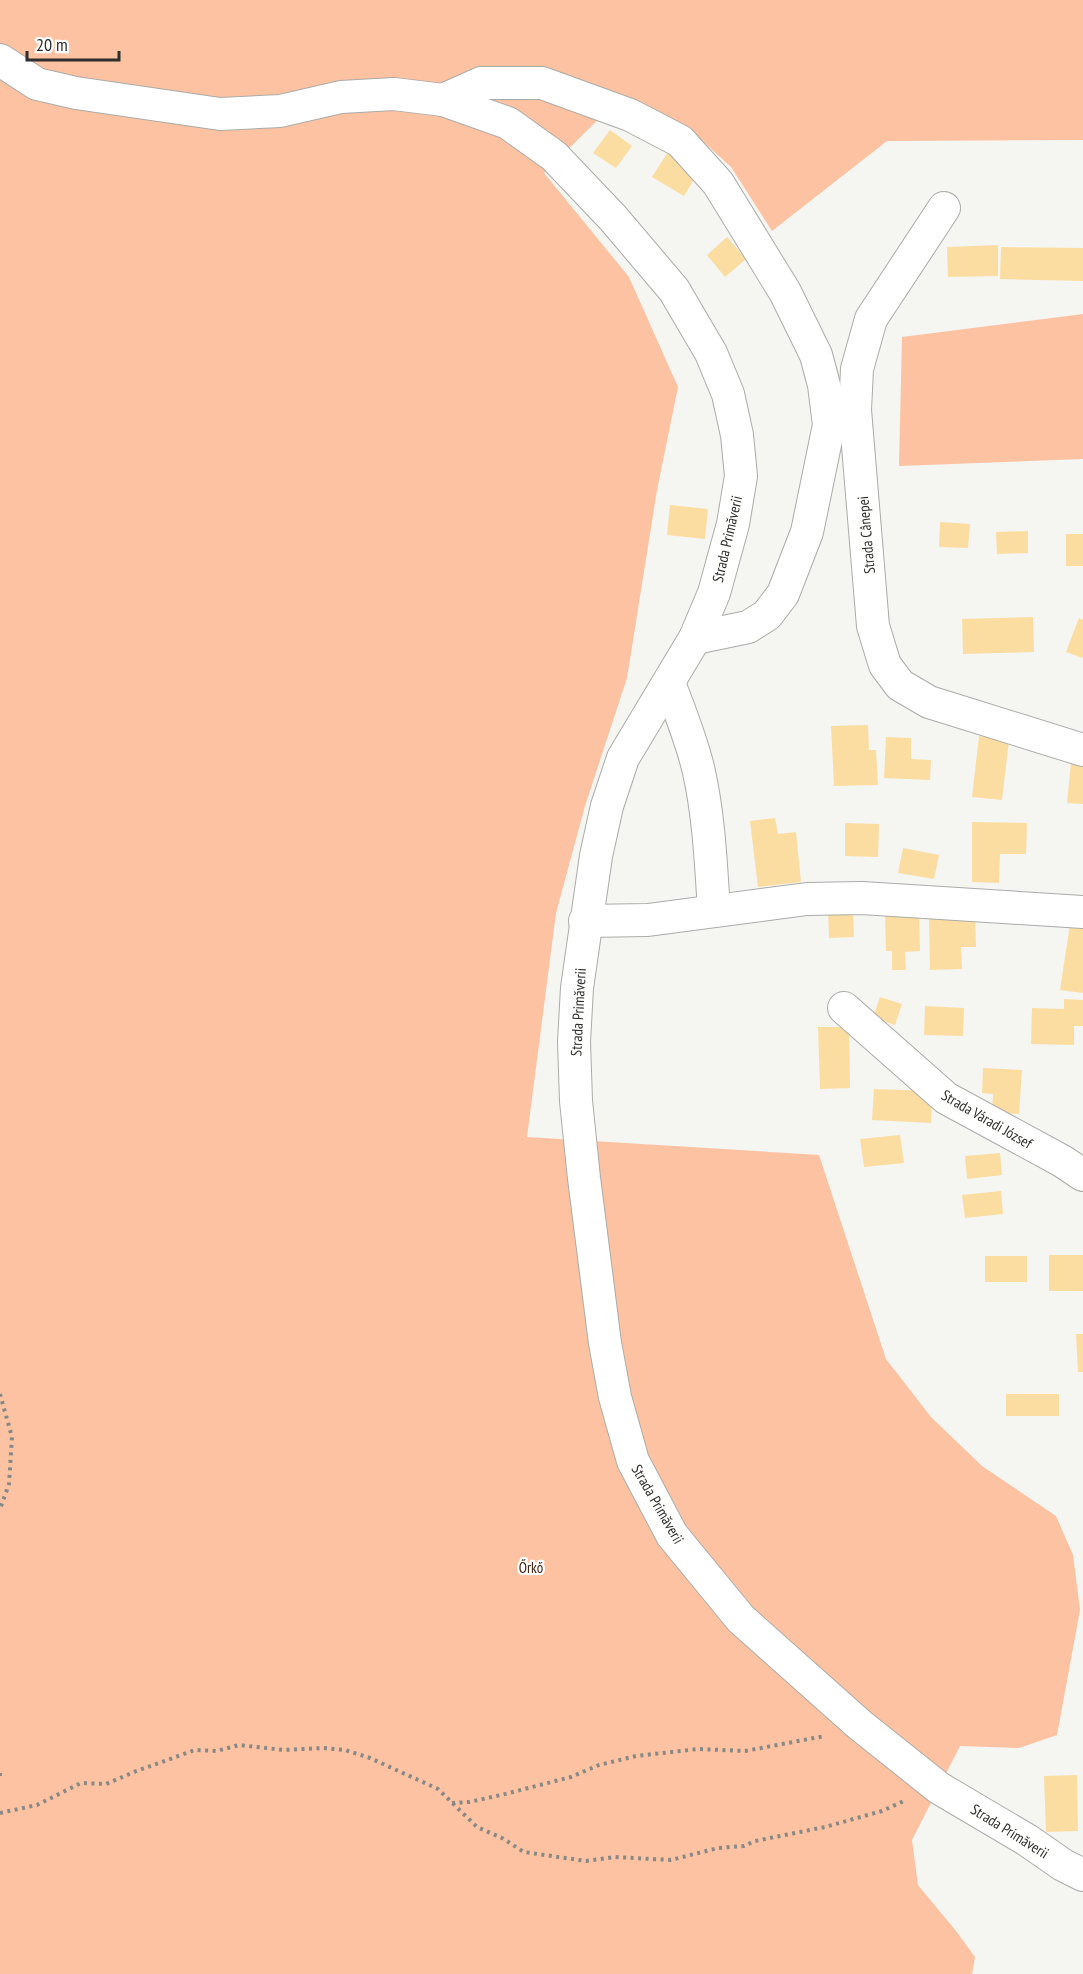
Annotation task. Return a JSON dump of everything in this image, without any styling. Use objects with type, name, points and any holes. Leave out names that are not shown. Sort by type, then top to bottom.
[{"type":"street","name":"Strada Primăverii","points":[[0,60],[37,84],[76,93],[220,114],[280,111],[341,98],[394,94],[442,100],[508,123],[554,156],[613,218],[674,290],[711,353],[728,394],[737,435],[741,476],[733,524],[714,593],[695,638],[623,758],[607,806],[585,921],[576,999],[574,1042],[576,1101],[604,1343],[615,1397],[633,1461],[672,1535],[741,1620],[860,1725],[939,1788],[1083,1875]]},
{"type":"street","points":[[442,100],[481,83],[542,83],[630,115],[680,141],[718,183],[785,292],[842,409],[829,425],[807,532],[783,594],[767,615],[748,627],[695,638]]},
{"type":"street","name":"Strada Cânepei","points":[[944,208],[871,319],[857,369],[842,409],[873,626],[885,665],[900,685],[929,702],[1083,750]]},
{"type":"street","points":[[669,683],[691,742],[699,773],[708,827],[714,911]]},
{"type":"street","points":[[585,921],[648,920],[807,899],[862,898],[1083,912]]},
{"type":"street","name":"Strada Váradi József","points":[[844,1008],[946,1098],[1062,1161],[1083,1175]]},
{"type":"path","points":[[0,1394],[12,1437],[9,1484],[0,1509]]},
{"type":"path","points":[[452,1803],[501,1795],[571,1777],[599,1765],[636,1756],[698,1749],[746,1751],[838,1734],[860,1725]]},
{"type":"path","points":[[0,1814],[37,1805],[81,1783],[106,1784],[195,1750],[217,1751],[239,1745],[284,1750],[323,1748],[345,1750],[438,1789],[477,1827],[502,1838],[524,1852],[586,1861],[615,1857],[671,1860],[709,1850],[744,1846],[755,1841],[825,1827],[882,1811],[934,1787],[939,1788]]},
{"type":"path","points":[[0,1773],[0,1778]]},
{"type":"green space","name":"Őrkő","points":[[0,0],[1083,0],[1083,140],[887,141],[772,231],[731,167],[685,125],[620,98],[544,173],[629,277],[678,387],[657,490],[627,678],[585,806],[556,913],[527,1137],[819,1155],[886,1359],[931,1417],[982,1466],[1056,1516],[1073,1555],[1080,1610],[1057,1735],[1019,1748],[960,1746],[912,1840],[918,1885],[975,1957],[972,1974],[0,1974]]},
{"type":"green space","points":[[1083,314],[1083,459],[899,466],[902,337]]},
{"type":"building","points":[[610,130],[632,146],[616,168],[593,153]]},
{"type":"building","points":[[668,152],[699,171],[684,196],[652,177]]},
{"type":"building","points":[[727,237],[746,259],[725,277],[707,255]]},
{"type":"building","points":[[998,245],[998,276],[948,277],[947,247]]},
{"type":"building","points":[[1001,247],[1083,248],[1083,281],[1000,279]]},
{"type":"building","points":[[670,505],[708,509],[705,539],[667,535]]},
{"type":"building","points":[[940,522],[970,524],[968,548],[939,547]]},
{"type":"building","points":[[1028,531],[1028,553],[997,554],[996,532]]},
{"type":"building","points":[[1066,534],[1083,534],[1083,566],[1066,566]]},
{"type":"building","points":[[1033,617],[1034,652],[963,654],[962,619]]},
{"type":"building","points":[[1079,618],[1083,620],[1083,658],[1066,652]]},
{"type":"building","points":[[868,725],[869,750],[876,750],[878,785],[834,786],[831,726]]},
{"type":"building","points":[[979,736],[1009,740],[1002,800],[972,797]]},
{"type":"building","points":[[886,737],[911,738],[911,759],[931,760],[930,780],[884,778]]},
{"type":"building","points":[[1071,763],[1083,765],[1083,804],[1067,803]]},
{"type":"building","points":[[775,818],[778,834],[796,832],[801,882],[758,887],[750,821]]},
{"type":"building","points":[[972,822],[1027,823],[1026,854],[1000,854],[999,883],[972,882]]},
{"type":"building","points":[[845,823],[879,824],[878,857],[845,856]]},
{"type":"building","points":[[903,848],[939,855],[934,879],[898,873]]},
{"type":"building","points":[[853,908],[854,937],[829,938],[828,909]]},
{"type":"building","points":[[919,911],[920,951],[905,952],[906,970],[892,970],[892,951],[886,951],[885,912]]},
{"type":"building","points":[[975,915],[976,947],[961,947],[962,969],[930,970],[929,917]]},
{"type":"building","points":[[1070,924],[1083,926],[1083,993],[1060,990]]},
{"type":"building","points":[[880,997],[902,1004],[895,1025],[873,1018]]},
{"type":"building","points":[[1064,999],[1083,1000],[1083,1026],[1074,1026],[1074,1045],[1031,1044],[1032,1008],[1064,1009]]},
{"type":"building","points":[[925,1006],[964,1008],[963,1036],[924,1035]]},
{"type":"building","points":[[818,1027],[849,1027],[850,1088],[820,1089]]},
{"type":"building","points":[[983,1068],[1022,1070],[1019,1114],[992,1112],[993,1094],[982,1093]]},
{"type":"building","points":[[874,1089],[932,1091],[931,1123],[872,1120]]},
{"type":"building","points":[[900,1135],[904,1163],[864,1167],[860,1139]]},
{"type":"building","points":[[1000,1153],[1002,1175],[967,1179],[965,1156]]},
{"type":"building","points":[[1001,1191],[1003,1214],[965,1218],[962,1195]]},
{"type":"building","points":[[1049,1255],[1083,1255],[1083,1291],[1049,1291]]},
{"type":"building","points":[[985,1256],[1027,1256],[1027,1282],[985,1282]]},
{"type":"building","points":[[1076,1334],[1083,1334],[1083,1372],[1078,1372]]},
{"type":"building","points":[[1006,1394],[1059,1394],[1059,1416],[1006,1416]]},
{"type":"building","points":[[1077,1775],[1078,1831],[1046,1832],[1044,1776]]}]
